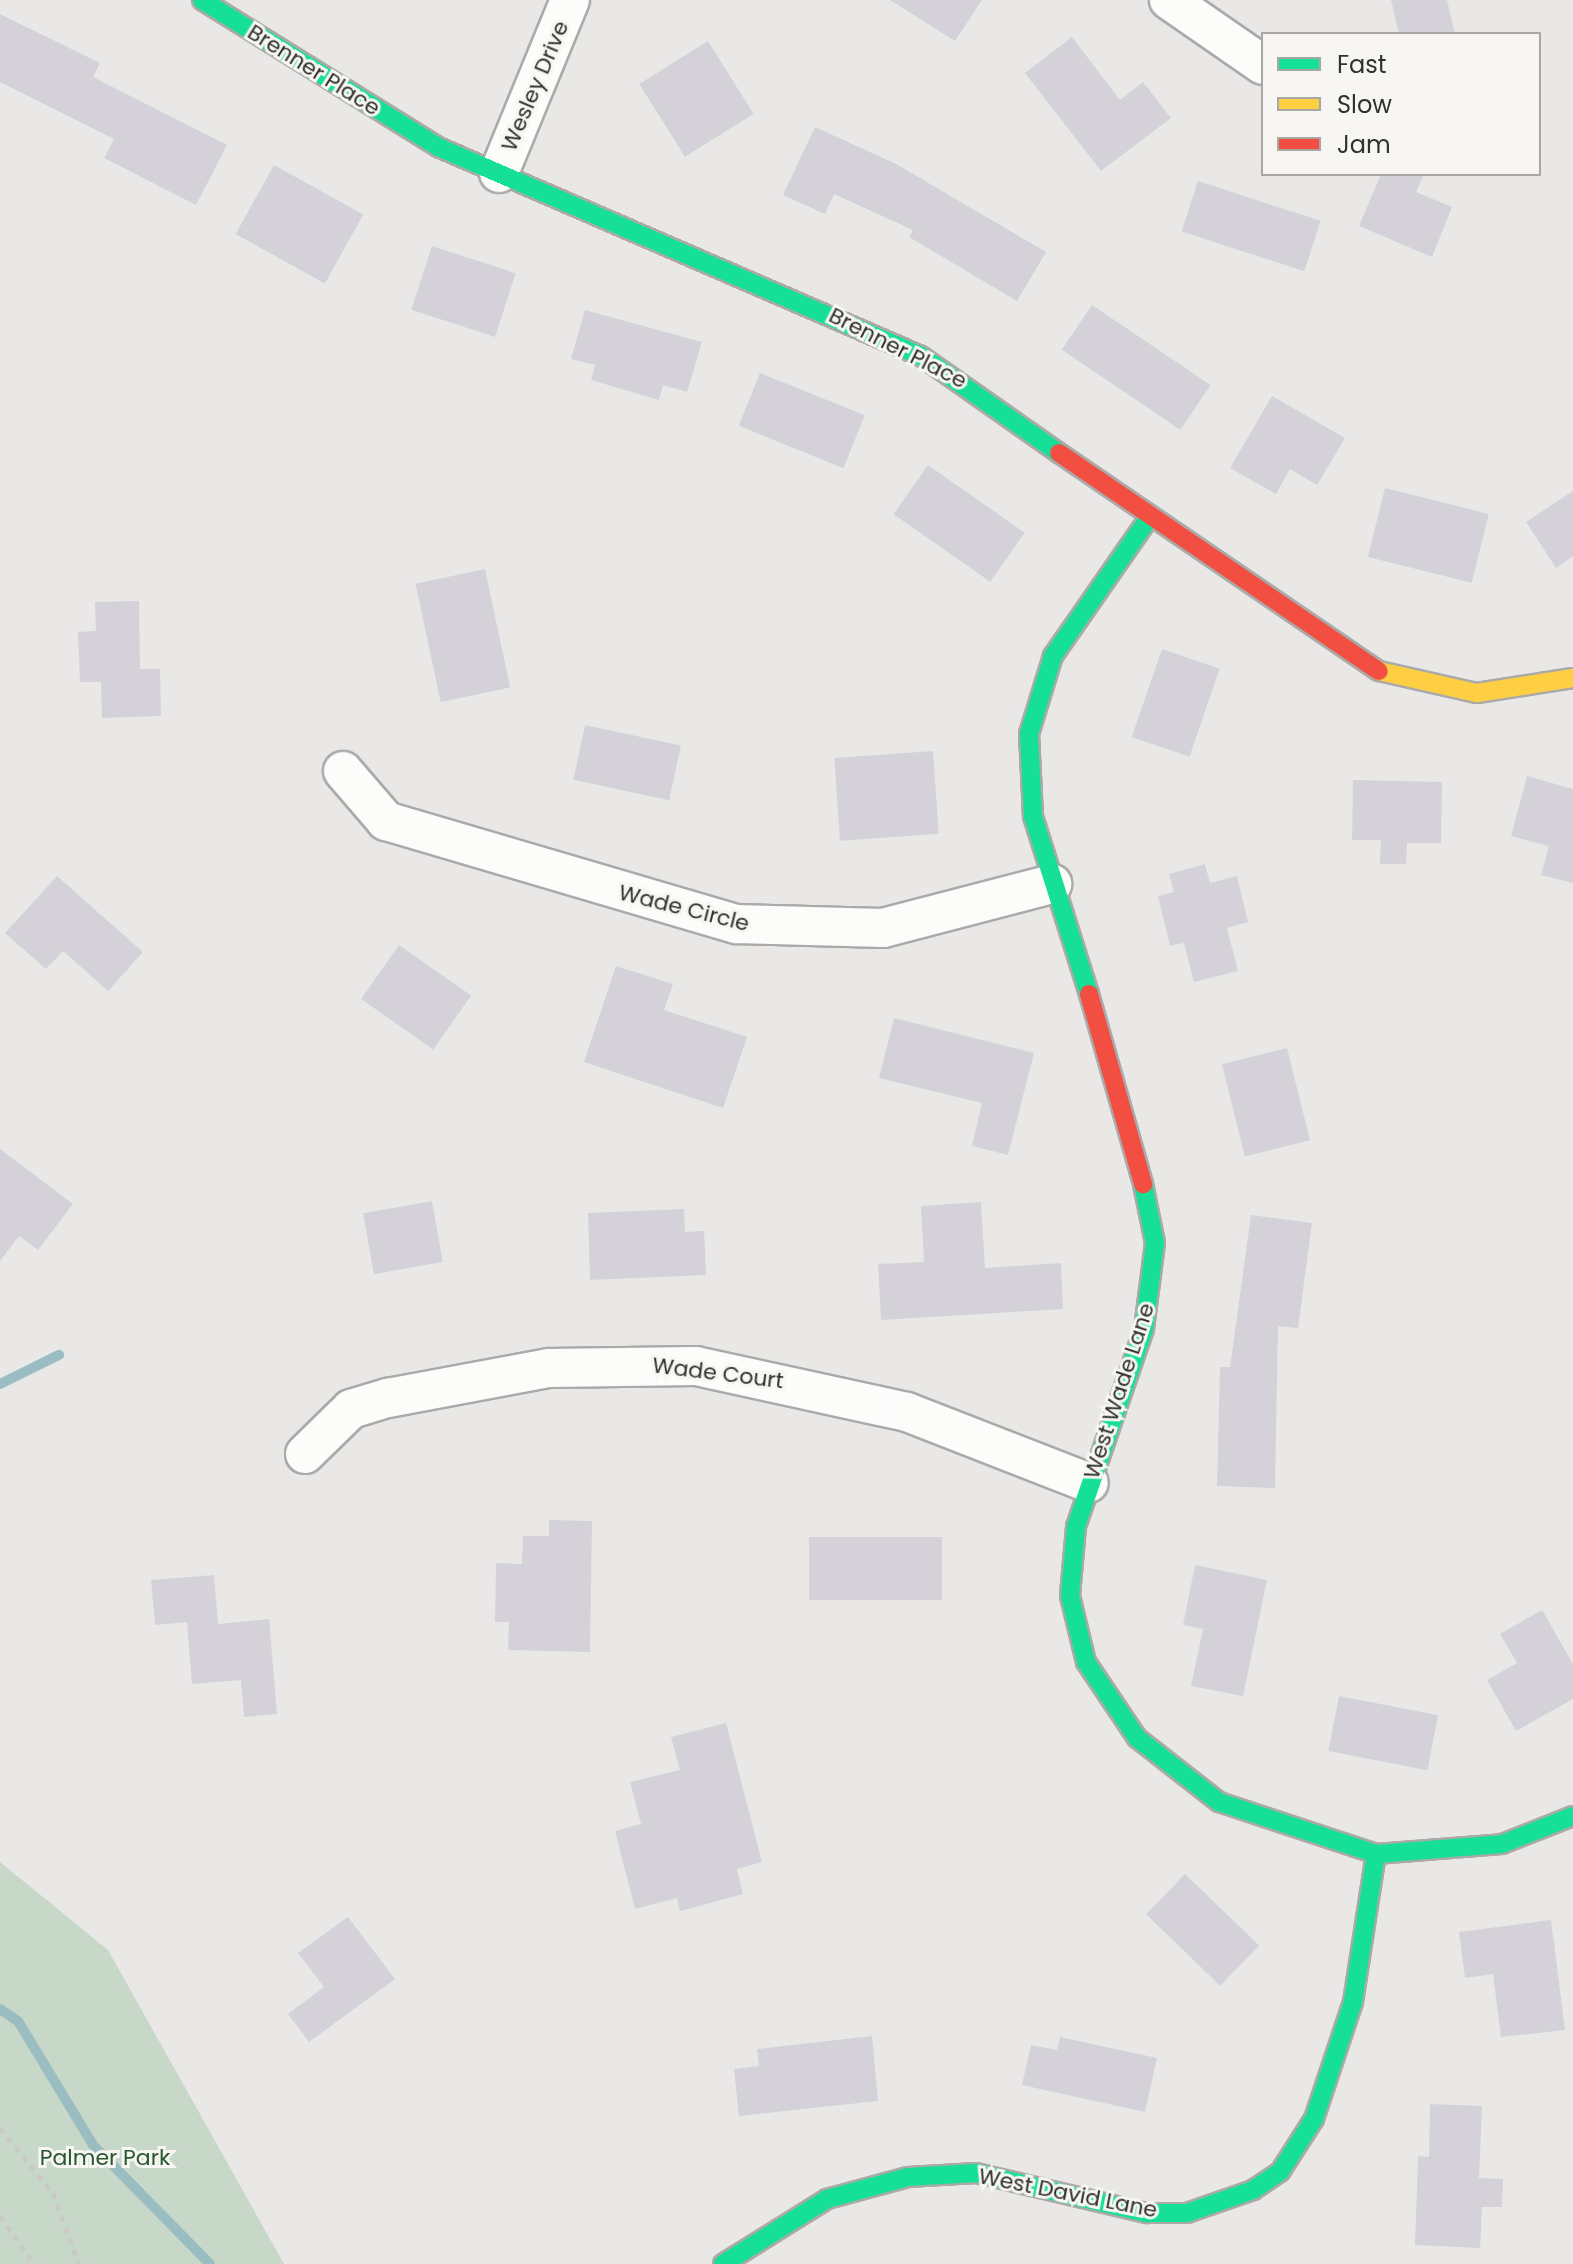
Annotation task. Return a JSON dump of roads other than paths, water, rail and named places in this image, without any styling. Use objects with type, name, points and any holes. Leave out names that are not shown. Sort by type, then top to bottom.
[{"type":"street","name":"Brenner Place","points":[[202,0],[438,147],[921,356],[1323,644],[1395,679],[1477,693],[1573,678]]},
{"type":"street","name":"Wesley Drive","points":[[499,173],[570,0]]},
{"type":"street","points":[[1169,0],[1261,64]]},
{"type":"street","name":"West Wade Lane","points":[[1149,518],[1053,656],[1040,688],[1028,775],[1052,884],[1133,1131],[1155,1243],[1144,1329],[1089,1483],[1071,1563],[1074,1618],[1086,1662],[1137,1738],[1219,1802],[1376,1854],[1466,1852],[1573,1816]]},
{"type":"street","name":"Wade Circle","points":[[343,771],[386,821],[737,924],[883,928],[1052,884]]},
{"type":"street","name":"Wade Court","points":[[305,1454],[351,1409],[388,1398],[549,1368],[656,1364],[761,1375],[863,1400],[1089,1483]]},
{"type":"street","name":"West David Lane","points":[[723,2264],[827,2199],[908,2177],[976,2173],[1147,2213],[1187,2213],[1253,2190],[1300,2146],[1334,2064],[1361,1964],[1376,1854]]},
{"type":"waterway","points":[[0,1384],[59,1355]]},
{"type":"waterway","points":[[0,2009],[18,2021],[93,2145],[210,2264]]},
{"type":"park label","name":"Palmer Park","points":[[105,2158]]}]
